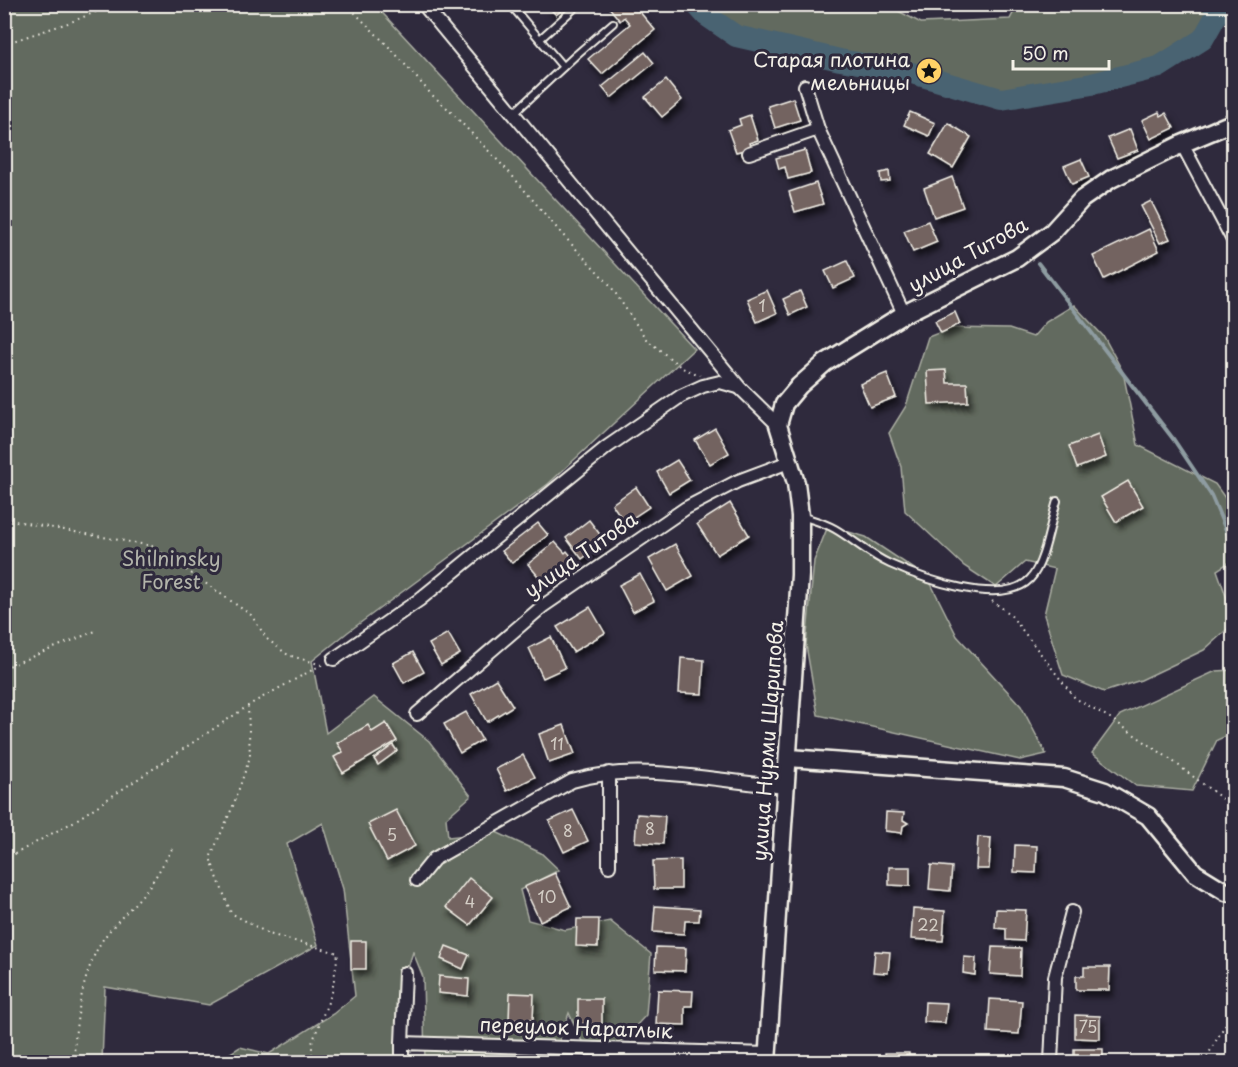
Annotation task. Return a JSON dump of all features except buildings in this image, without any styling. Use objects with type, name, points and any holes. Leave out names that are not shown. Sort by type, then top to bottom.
[{"type":"street","points":[[423,4],[740,388],[778,425]]},
{"type":"street","name":"улица Титова","points":[[805,86],[818,129],[904,314]]},
{"type":"street","name":"улица Титова","points":[[778,425],[784,405],[799,386],[825,363],[904,314],[1017,258],[1052,232],[1082,199],[1111,179],[1233,122]]},
{"type":"street","points":[[749,153],[818,129]]},
{"type":"street","points":[[1182,144],[1233,243]]},
{"type":"street","points":[[334,659],[419,600],[607,447],[681,396],[703,386],[720,382],[740,388]]},
{"type":"street","name":"улица Нурми Шарипова","points":[[768,1058],[800,575],[800,516],[796,483],[778,425]]},
{"type":"street","name":"улица Титова","points":[[417,714],[543,606],[677,514],[738,481],[789,462]]},
{"type":"street","points":[[789,758],[1064,778],[1105,791],[1148,816],[1196,873],[1226,892],[1233,893]]},
{"type":"street","points":[[609,773],[609,866]]},
{"type":"street","points":[[417,880],[434,859],[572,781],[592,775],[656,774],[787,788]]},
{"type":"street","points":[[1051,1062],[1054,977],[1072,912]]},
{"type":"street","points":[[402,1062],[405,973]]},
{"type":"street","name":"переулок Наратлык","points":[[402,1043],[768,1058]]},
{"type":"lane","points":[[510,4],[563,67]]},
{"type":"lane","points":[[540,39],[579,4]]},
{"type":"lane","points":[[512,114],[614,23]]},
{"type":"lane","points":[[800,516],[833,528],[888,564],[953,586],[977,591],[1012,590],[1031,578],[1044,548],[1057,501]]},
{"type":"path","points":[[4,44],[71,22],[115,4]]},
{"type":"path","points":[[346,4],[393,51],[430,94],[447,108],[509,172],[561,233],[610,285],[646,339],[682,368],[720,382]]},
{"type":"path","points":[[4,519],[152,546],[251,615],[267,639],[288,656],[322,665]]},
{"type":"path","points":[[977,591],[1009,613],[1075,698],[1110,718],[1170,759],[1224,800]]},
{"type":"path","points":[[4,668],[98,630]]},
{"type":"path","points":[[4,860],[73,822],[248,706],[334,659]]},
{"type":"path","points":[[248,706],[250,757],[233,806],[210,858],[231,913],[269,934],[338,953],[332,992],[312,1043],[312,1062]]},
{"type":"path","points":[[74,1062],[74,1046],[82,993],[87,974],[103,939],[148,888],[172,849]]},
{"type":"path","points":[[1204,1062],[1233,1009]]},
{"type":"green space","points":[[885,4],[921,23],[1010,19],[1018,4],[1213,5],[1217,14],[1203,39],[1159,67],[1092,84],[1001,99],[905,71],[840,60],[736,36],[707,16],[696,5]]},
{"type":"green space","name":"Shilninsky Forest","points":[[5,5],[375,5],[694,349],[548,484],[312,661],[326,733],[374,697],[429,741],[471,796],[446,818],[448,837],[496,832],[541,853],[559,870],[520,890],[528,920],[565,930],[610,921],[651,954],[646,1015],[623,1040],[589,1057],[569,1013],[559,1041],[513,1062],[425,1062],[423,977],[413,952],[405,977],[402,1062],[216,1062],[240,1047],[269,1054],[333,1014],[355,996],[343,889],[323,823],[287,844],[318,945],[209,1005],[105,987],[102,1062],[5,1062]]},
{"type":"green space","points":[[1074,305],[1104,337],[1123,372],[1138,445],[1215,484],[1233,509],[1233,560],[1217,570],[1233,616],[1233,624],[1204,650],[1141,680],[1104,692],[1063,675],[1044,615],[1055,569],[1025,562],[996,587],[964,566],[905,511],[901,467],[889,433],[906,406],[928,337],[951,328],[1009,329],[1033,337],[1046,322]]},
{"type":"green space","points":[[828,526],[866,537],[928,578],[957,636],[1021,706],[1046,754],[1020,760],[818,715],[806,645],[814,561]]},
{"type":"green space","points":[[1233,670],[1233,733],[1217,740],[1192,791],[1136,786],[1092,753],[1120,715],[1216,671]]},
{"type":"waterway","points":[[696,4],[707,16],[736,36],[840,60],[905,71],[1001,99],[1092,84],[1159,67],[1203,39],[1217,14],[1213,4]]},
{"type":"waterway","points":[[1038,263],[1174,440],[1211,495],[1234,549]]},
{"type":"place","name":"Старая плотина мельницы","points":[[929,71]]}]
